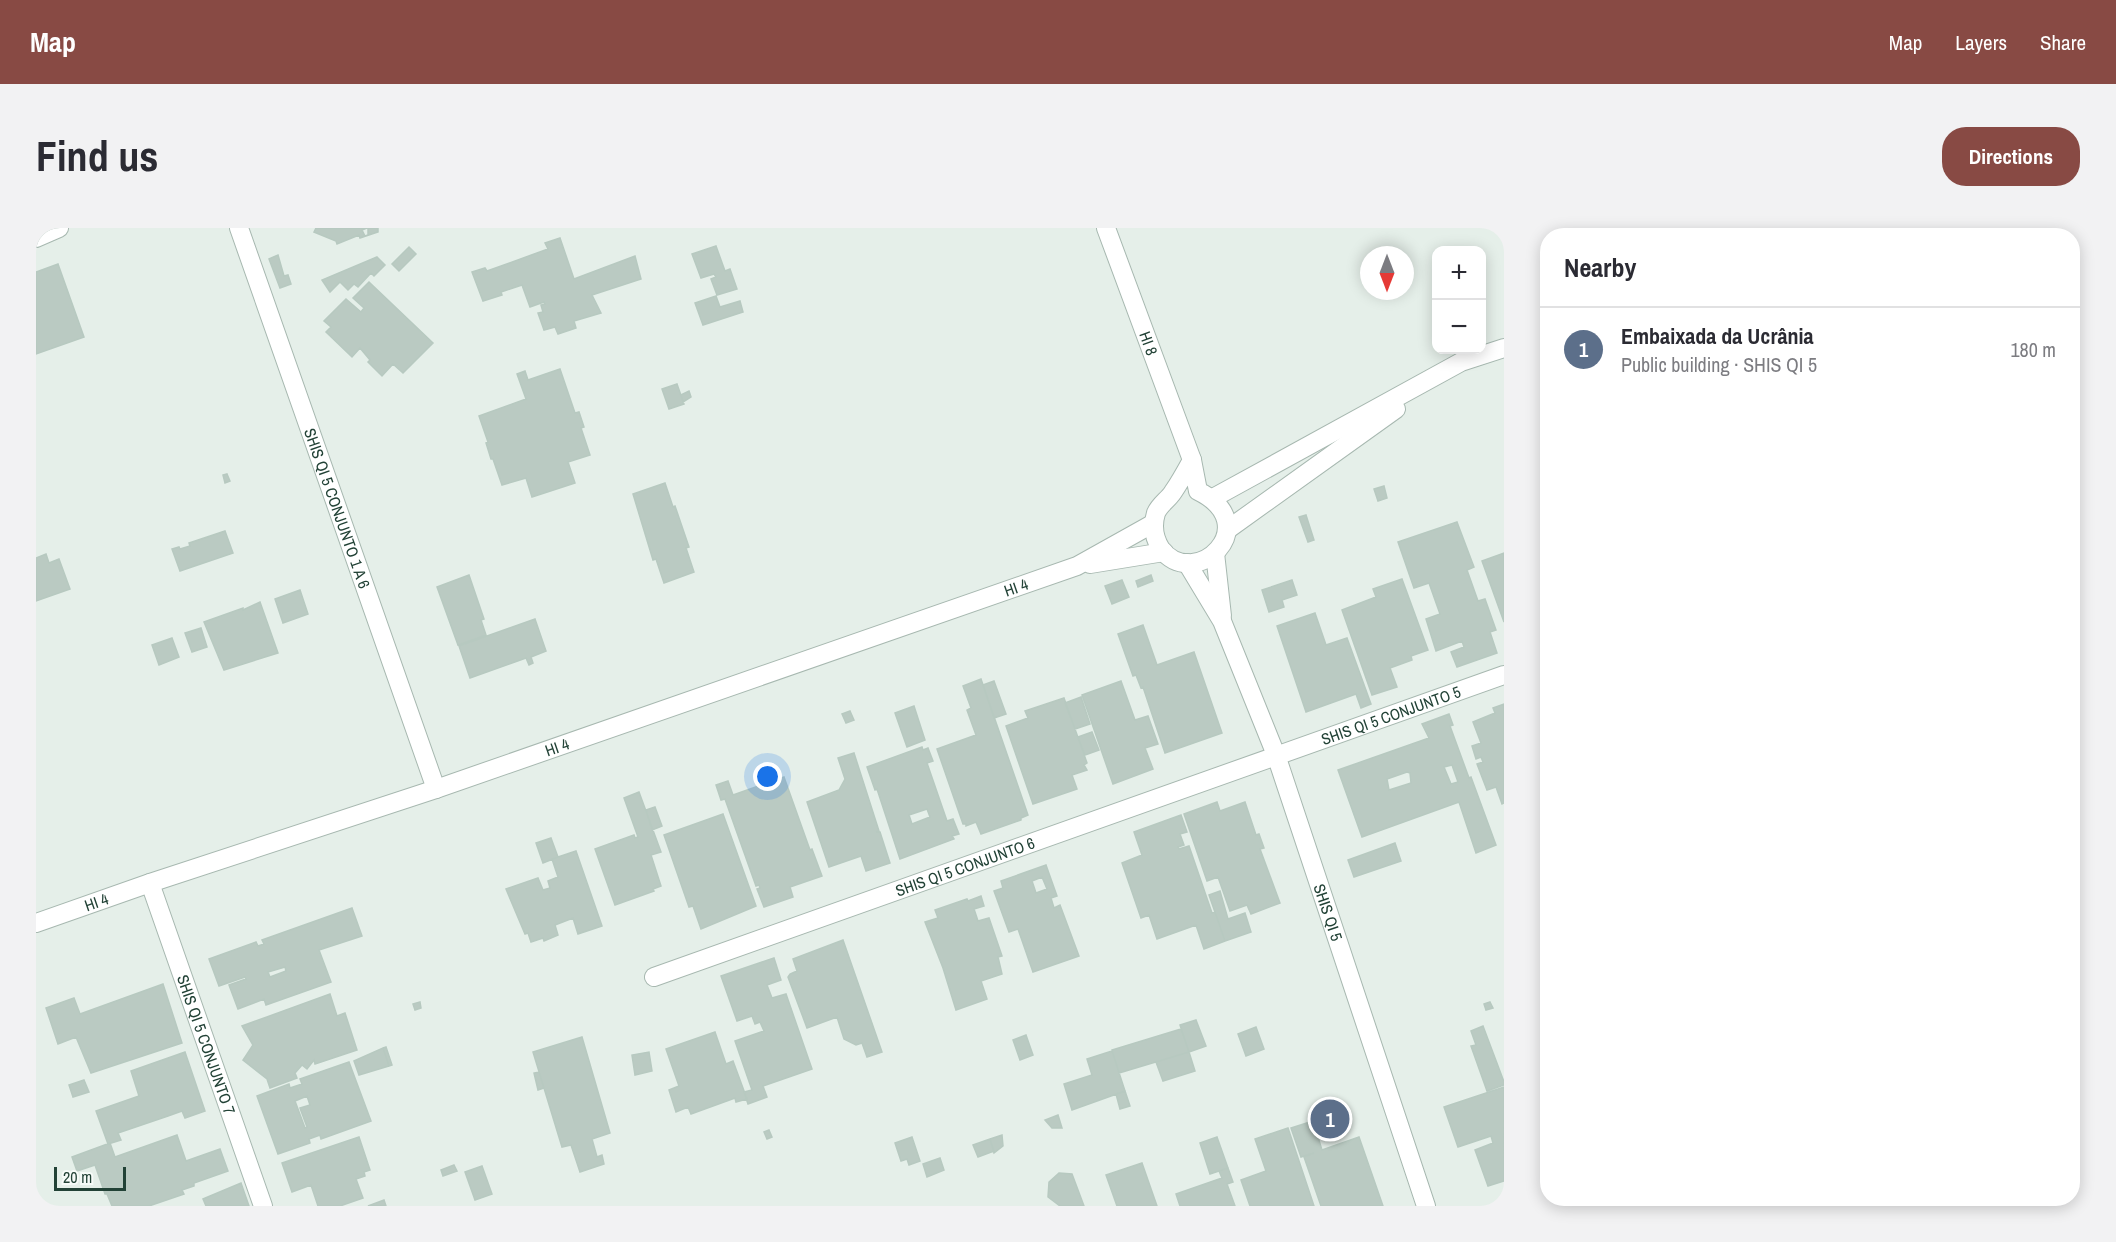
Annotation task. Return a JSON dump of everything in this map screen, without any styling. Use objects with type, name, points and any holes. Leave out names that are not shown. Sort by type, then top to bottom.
[{"type":"street","points":[[36,238],[59,228]]},
{"type":"street","name":"SHIS QI 5 CONJUNTO 1 A 6","points":[[239,228],[436,789]]},
{"type":"street","name":"HI 8","points":[[1106,228],[1191,460],[1198,491],[1213,498]]},
{"type":"street","points":[[1191,460],[1172,495],[1156,512],[1154,523],[1154,534],[1164,552],[1178,561],[1187,563],[1202,561],[1215,553],[1225,539],[1227,530],[1224,513],[1213,498],[1461,362],[1504,348]]},
{"type":"street","points":[[1227,530],[1461,362]]},
{"type":"street","name":"HI 4","points":[[36,923],[436,789],[1077,566],[1154,523]]},
{"type":"street","name":"HI 4","points":[[1077,566],[1164,552]]},
{"type":"street","name":"SHIS QI 5","points":[[1215,553],[1222,621]]},
{"type":"street","name":"SHIS QI 5","points":[[1187,563],[1222,621],[1276,755],[1426,1206]]},
{"type":"street","name":"SHIS QI 5 CONJUNTO 5","points":[[1276,755],[1504,675]]},
{"type":"street","name":"SHIS QI 5 CONJUNTO 6","points":[[654,976],[1276,755]]},
{"type":"street","name":"SHIS QI 5 CONJUNTO 7","points":[[150,883],[263,1206]]},
{"type":"building","points":[[316,228],[367,228],[362,230],[365,236],[368,235],[368,228],[378,228],[378,232],[360,238],[359,235],[337,244],[336,241],[314,232]]},
{"type":"building","points":[[560,238],[574,279],[635,256],[641,279],[592,295],[601,313],[574,321],[576,328],[558,334],[555,327],[544,330],[538,313],[543,312],[541,305],[545,304],[544,302],[530,307],[522,285],[483,301],[472,272],[485,268],[487,271],[548,249],[545,243]]},
{"type":"building","points":[[716,246],[725,271],[730,269],[737,289],[717,295],[711,279],[716,277],[714,274],[701,278],[692,254]]},
{"type":"building","points":[[409,247],[416,254],[399,271],[392,264]]},
{"type":"building","points":[[278,255],[284,276],[288,275],[291,284],[280,288],[269,259]]},
{"type":"building","points":[[377,257],[385,265],[374,276],[371,273],[358,287],[354,284],[348,290],[340,282],[330,292],[322,280]]},
{"type":"building","points":[[58,264],[84,337],[36,354],[36,272]]},
{"type":"building","points":[[369,282],[433,343],[403,373],[393,364],[382,376],[368,362],[370,360],[360,348],[352,357],[326,332],[331,327],[324,321],[346,299],[361,312],[364,308],[353,298]]},
{"type":"building","points":[[716,296],[720,307],[740,301],[743,312],[703,325],[695,303]]},
{"type":"building","points":[[560,369],[575,413],[579,412],[584,427],[581,428],[590,455],[568,462],[575,483],[532,497],[526,478],[502,485],[493,459],[491,459],[479,416],[526,399],[517,374],[525,371],[528,380]]},
{"type":"building","points":[[677,384],[684,404],[669,409],[662,389]]},
{"type":"building","points":[[689,391],[691,397],[683,402],[681,395]]},
{"type":"building","points":[[227,474],[230,481],[225,483],[223,475]]},
{"type":"building","points":[[665,483],[689,547],[686,548],[694,572],[664,583],[656,559],[653,560],[633,494]]},
{"type":"building","points":[[1384,486],[1387,498],[1378,501],[1374,489]]},
{"type":"building","points":[[1306,515],[1314,540],[1308,542],[1299,517]]},
{"type":"building","points":[[1457,522],[1474,567],[1467,570],[1478,601],[1485,599],[1496,630],[1490,632],[1497,653],[1457,667],[1451,652],[1464,647],[1462,641],[1436,651],[1426,619],[1440,614],[1429,583],[1414,588],[1398,542]]},
{"type":"building","points":[[225,531],[233,553],[180,571],[172,549],[190,546],[189,543]]},
{"type":"building","points":[[1504,553],[1504,622],[1482,561]]},
{"type":"building","points":[[46,554],[49,563],[59,559],[70,589],[36,601],[36,558]]},
{"type":"building","points":[[469,575],[484,619],[481,620],[486,635],[458,645],[437,587]]},
{"type":"building","points":[[1151,575],[1153,581],[1138,587],[1136,581]]},
{"type":"building","points":[[1402,579],[1428,650],[1411,656],[1412,660],[1390,668],[1397,687],[1372,695],[1342,610],[1376,597],[1373,589]]},
{"type":"building","points":[[1122,580],[1129,597],[1112,604],[1105,586]]},
{"type":"building","points":[[1292,580],[1297,595],[1282,600],[1284,607],[1269,612],[1262,590]]},
{"type":"building","points":[[300,590],[308,614],[283,623],[275,599]]},
{"type":"building","points":[[260,602],[278,653],[224,670],[204,622],[243,608],[243,610]]},
{"type":"building","points":[[1315,613],[1326,645],[1347,638],[1371,704],[1361,708],[1356,694],[1306,712],[1277,626]]},
{"type":"building","points":[[535,619],[546,651],[531,657],[533,663],[529,665],[526,658],[470,678],[459,646]]},
{"type":"building","points":[[1143,625],[1157,665],[1194,652],[1222,733],[1165,753],[1143,687],[1141,688],[1136,675],[1133,676],[1118,634]]},
{"type":"building","points":[[201,628],[207,647],[192,652],[185,633]]},
{"type":"building","points":[[172,638],[179,657],[159,665],[152,645]]},
{"type":"building","points":[[981,679],[1028,815],[1021,820],[981,834],[976,822],[966,826],[963,824],[937,749],[976,735],[967,710],[971,708],[963,686]]},
{"type":"building","points":[[994,681],[1006,714],[994,718],[983,685]]},
{"type":"building","points":[[1121,681],[1135,720],[1148,716],[1158,744],[1145,748],[1153,769],[1113,784],[1082,695]]},
{"type":"building","points":[[1081,697],[1090,724],[1075,729],[1065,703]]},
{"type":"building","points":[[1064,698],[1087,763],[1084,765],[1087,770],[1072,775],[1077,789],[1033,804],[1006,726],[1028,718],[1025,711]]},
{"type":"building","points":[[1504,704],[1504,803],[1502,804],[1496,787],[1487,790],[1477,764],[1483,762],[1481,757],[1476,759],[1472,746],[1481,743],[1473,722],[1495,713],[1493,708]]},
{"type":"building","points":[[914,706],[925,740],[907,747],[895,713]]},
{"type":"building","points":[[850,711],[854,720],[846,723],[842,714]]},
{"type":"building","points":[[1449,714],[1453,725],[1450,726],[1496,845],[1476,853],[1459,802],[1362,837],[1338,770],[1429,738],[1422,724]],"holes":[[[1452,765],[1458,782],[1451,784],[1444,767]],[[1410,773],[1411,783],[1389,790],[1387,779]]]},
{"type":"building","points":[[1092,732],[1099,750],[1085,755],[1078,737]]},
{"type":"building","points":[[922,747],[923,750],[928,748],[933,761],[927,763],[947,821],[953,819],[959,834],[952,836],[954,839],[900,859],[877,789],[875,790],[867,767]],"holes":[[[927,809],[930,817],[912,824],[909,815]]]},
{"type":"building","points":[[854,753],[879,831],[876,832],[880,832],[890,863],[866,871],[861,856],[829,867],[807,802],[839,790],[845,779],[838,758]]},
{"type":"building","points":[[784,777],[810,850],[812,849],[822,876],[790,887],[793,897],[764,907],[757,889],[760,888],[759,885],[756,886],[725,799],[721,800],[716,785],[728,781],[733,795]]},
{"type":"building","points":[[639,792],[661,852],[651,855],[661,886],[653,889],[654,891],[615,905],[595,849],[634,835],[635,838],[638,837],[624,798]]},
{"type":"building","points":[[1217,802],[1220,811],[1245,802],[1256,835],[1259,834],[1264,848],[1260,849],[1280,903],[1251,914],[1247,905],[1230,911],[1218,877],[1207,881],[1184,814]]},
{"type":"building","points":[[655,807],[662,826],[652,830],[646,810]]},
{"type":"building","points":[[723,814],[756,906],[701,929],[693,906],[689,907],[664,835]]},
{"type":"building","points":[[1181,815],[1187,832],[1180,834],[1184,845],[1178,847],[1179,849],[1189,846],[1212,913],[1215,912],[1225,941],[1204,949],[1196,925],[1157,939],[1149,915],[1141,918],[1122,863],[1142,855],[1134,832]]},
{"type":"building","points":[[551,838],[558,857],[543,863],[536,843]]},
{"type":"building","points":[[1395,843],[1401,861],[1354,877],[1348,860]]},
{"type":"building","points":[[576,851],[602,926],[578,934],[573,918],[555,925],[558,935],[544,941],[543,938],[531,942],[528,933],[525,934],[506,889],[538,878],[543,890],[550,888],[548,881],[558,877],[552,859]]},
{"type":"building","points":[[1046,865],[1057,896],[1051,898],[1054,908],[1060,905],[1079,956],[1033,972],[1018,929],[1009,932],[994,891],[1003,888],[1001,881]],"holes":[[[1042,877],[1047,889],[1036,893],[1032,881]]]},
{"type":"building","points":[[1220,891],[1228,919],[1245,913],[1251,932],[1225,941],[1209,895]]},
{"type":"building","points":[[981,896],[984,906],[974,909],[978,921],[989,918],[1002,956],[998,957],[1002,974],[981,981],[987,999],[956,1010],[925,922],[938,918],[935,910]]},
{"type":"building","points":[[352,908],[362,936],[319,950],[331,982],[266,1005],[264,999],[238,1009],[229,985],[246,979],[245,977],[219,986],[209,959],[256,942],[258,946],[264,944],[262,940]],"holes":[[[285,967],[286,971],[270,977],[268,972]]]},
{"type":"building","points":[[843,940],[882,1052],[867,1057],[862,1043],[856,1045],[844,1039],[837,1017],[807,1028],[788,977],[797,971],[793,959]]},
{"type":"building","points":[[774,958],[781,980],[767,985],[772,998],[786,994],[812,1069],[763,1086],[767,1097],[748,1104],[744,1092],[752,1090],[735,1041],[764,1031],[760,1022],[755,1024],[752,1016],[737,1021],[721,976]]},
{"type":"building","points":[[163,984],[182,1043],[91,1073],[76,1037],[58,1044],[46,1008],[74,998],[80,1014]]},
{"type":"building","points":[[330,994],[337,1016],[345,1013],[357,1050],[315,1064],[314,1060],[307,1069],[302,1065],[295,1073],[297,1078],[270,1088],[267,1079],[243,1060],[253,1045],[242,1026]]},
{"type":"building","points":[[420,1002],[421,1008],[415,1010],[413,1004]]},
{"type":"building","points":[[1490,1002],[1493,1008],[1486,1010],[1484,1004]]},
{"type":"building","points":[[1196,1020],[1206,1046],[1189,1052],[1180,1025]]},
{"type":"building","points":[[1483,1026],[1504,1082],[1504,1085],[1487,1091],[1471,1046],[1476,1045],[1471,1031]]},
{"type":"building","points":[[1256,1027],[1264,1049],[1246,1056],[1238,1034]]},
{"type":"building","points":[[1181,1029],[1189,1052],[1119,1073],[1112,1050]]},
{"type":"building","points":[[715,1032],[726,1064],[733,1061],[747,1099],[736,1102],[735,1098],[691,1114],[688,1107],[676,1112],[669,1090],[679,1086],[666,1049]]},
{"type":"building","points":[[1026,1035],[1033,1055],[1020,1060],[1013,1040]]},
{"type":"building","points":[[582,1037],[610,1133],[592,1139],[597,1157],[602,1155],[604,1164],[580,1172],[571,1145],[562,1147],[533,1052]]},
{"type":"building","points":[[386,1047],[392,1065],[389,1066],[383,1048]]},
{"type":"building","points":[[383,1048],[389,1066],[359,1075],[354,1061]]},
{"type":"building","points":[[1112,1051],[1125,1091],[1072,1110],[1064,1084],[1092,1075],[1087,1059]]},
{"type":"building","points":[[185,1052],[205,1111],[185,1118],[182,1111],[118,1133],[121,1140],[108,1144],[96,1111],[139,1096],[131,1071]]},
{"type":"building","points":[[649,1052],[652,1071],[635,1075],[632,1055]]},
{"type":"building","points":[[1189,1052],[1195,1071],[1163,1081],[1156,1062]]},
{"type":"building","points":[[349,1062],[371,1121],[321,1139],[320,1135],[309,1139],[310,1143],[278,1154],[257,1096],[289,1084],[290,1088],[302,1084],[300,1079]],"holes":[[[307,1096],[310,1105],[300,1108],[307,1127],[305,1128],[295,1101]]]},
{"type":"building","points":[[539,1072],[544,1088],[538,1090],[534,1073]]},
{"type":"building","points":[[84,1080],[89,1092],[73,1097],[69,1085]]},
{"type":"building","points":[[1504,1087],[1504,1181],[1488,1186],[1475,1150],[1493,1143],[1491,1136],[1458,1147],[1444,1107]]},
{"type":"building","points":[[1125,1091],[1130,1106],[1120,1109],[1116,1094]]},
{"type":"building","points":[[1058,1115],[1062,1128],[1052,1128],[1045,1120]]},
{"type":"building","points":[[1313,1121],[1322,1150],[1359,1137],[1383,1206],[1321,1206],[1304,1157],[1314,1153],[1301,1157],[1291,1128]]},
{"type":"building","points":[[1288,1128],[1314,1206],[1250,1206],[1241,1180],[1266,1171],[1255,1139]]},
{"type":"building","points":[[769,1130],[772,1137],[767,1139],[764,1132]]},
{"type":"building","points":[[177,1135],[186,1161],[220,1149],[228,1171],[194,1183],[194,1186],[182,1190],[184,1194],[149,1206],[112,1206],[105,1194],[95,1165],[77,1171],[72,1157],[110,1143],[115,1157]]},
{"type":"building","points":[[1002,1135],[1003,1146],[994,1153],[990,1139]]},
{"type":"building","points":[[359,1137],[370,1170],[364,1172],[365,1176],[356,1179],[363,1198],[340,1206],[318,1206],[311,1185],[292,1192],[282,1163]]},
{"type":"building","points":[[912,1137],[920,1161],[909,1165],[907,1159],[901,1161],[895,1143]]},
{"type":"building","points":[[1217,1137],[1228,1168],[1210,1174],[1200,1143]]},
{"type":"building","points":[[990,1139],[994,1151],[978,1157],[973,1145]]},
{"type":"building","points":[[940,1158],[944,1170],[927,1177],[923,1164]]},
{"type":"building","points":[[1142,1163],[1157,1206],[1117,1206],[1106,1175]]},
{"type":"building","points":[[454,1165],[457,1171],[443,1176],[441,1170]]},
{"type":"building","points":[[482,1166],[492,1194],[475,1200],[465,1172]]},
{"type":"building","points":[[1228,1168],[1233,1182],[1227,1184],[1235,1206],[1180,1206],[1176,1194],[1222,1178],[1219,1171]]},
{"type":"building","points":[[1059,1173],[1072,1174],[1084,1206],[1060,1206],[1048,1197],[1049,1182]]},
{"type":"building","points":[[241,1183],[249,1206],[206,1206],[203,1199]]},
{"type":"building","points":[[384,1200],[386,1206],[368,1206]]},
{"type":"place","name":"Embaixada da Ucrânia","points":[[1330,1119]]}]
